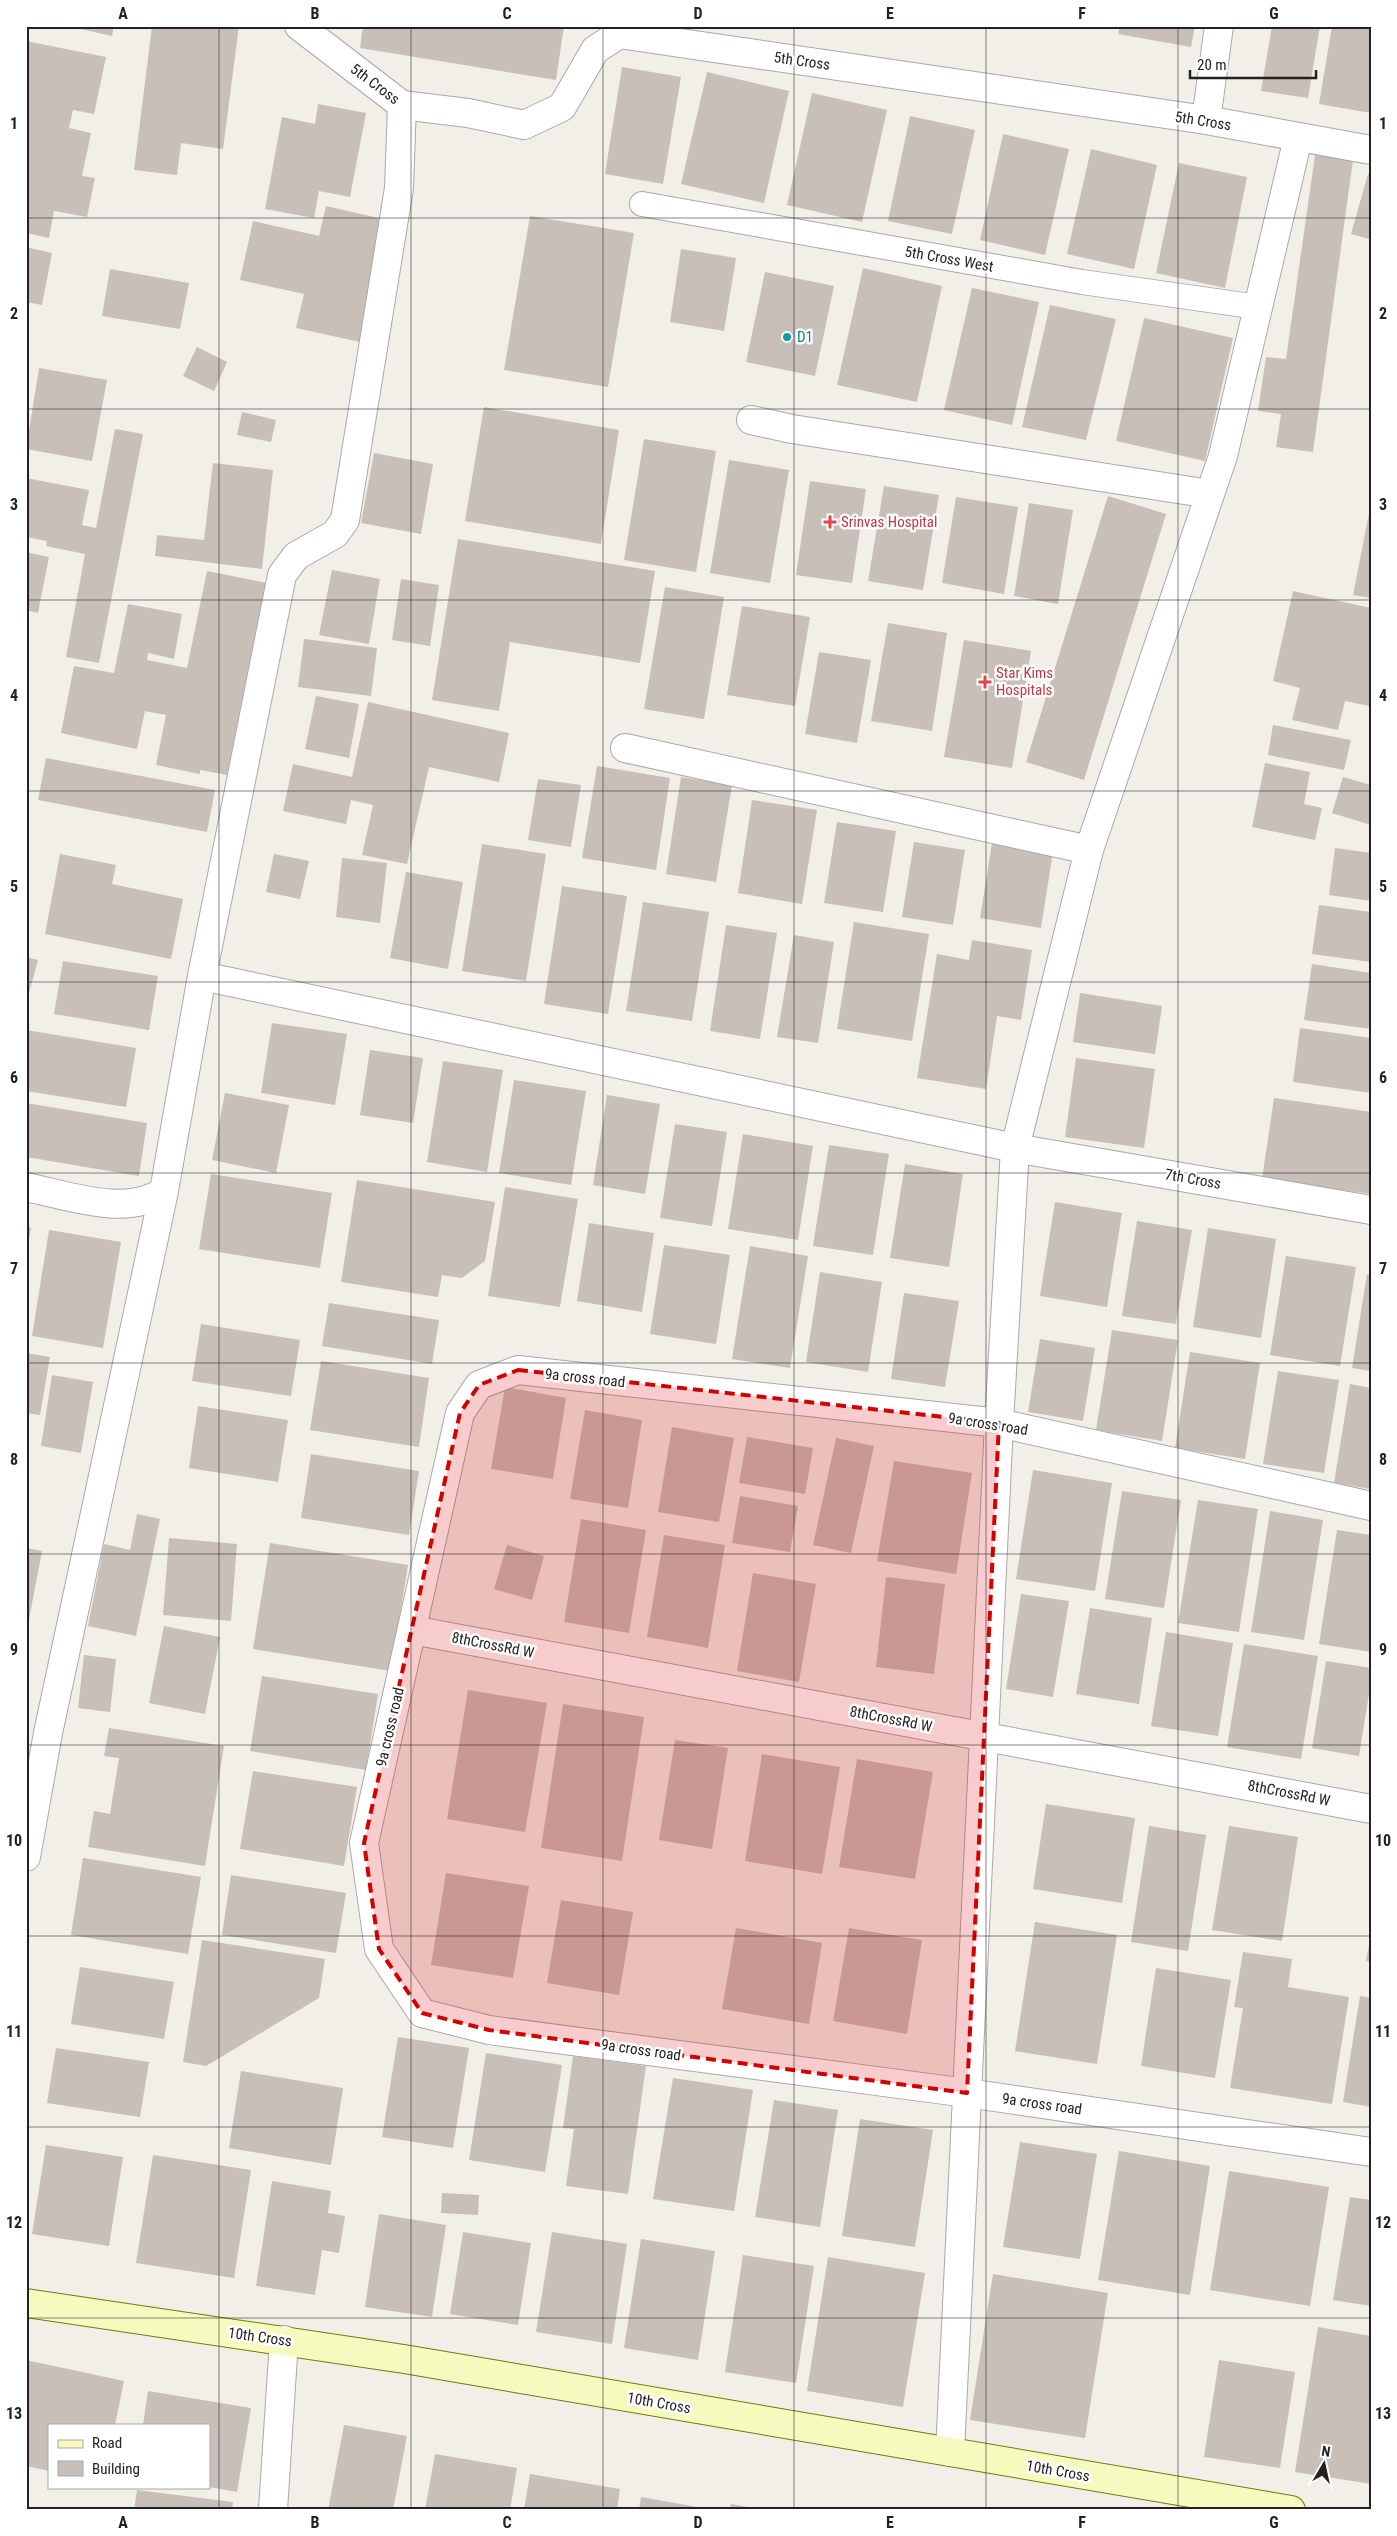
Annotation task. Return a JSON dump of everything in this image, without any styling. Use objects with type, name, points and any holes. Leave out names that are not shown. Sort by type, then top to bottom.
[{"type":"street","name":"5th Cross","points":[[299,26],[402,105],[468,113],[524,125],[562,107],[594,50],[618,34],[1206,120],[1371,150]]},
{"type":"street","points":[[1206,120],[1219,26]]},
{"type":"street","points":[[26,1857],[48,1733],[164,1192],[202,976],[282,575],[296,556],[335,534],[345,520],[399,188],[402,105]]},
{"type":"street","points":[[950,2452],[998,1423],[1015,1148],[1089,850],[1223,456],[1298,138]]},
{"type":"street","points":[[751,420],[801,430],[1210,494]]},
{"type":"street","points":[[625,748],[1089,850]]},
{"type":"street","name":"7th Cross","points":[[202,976],[1015,1148],[1371,1210]]},
{"type":"street","points":[[26,1187],[126,1205],[141,1203],[164,1192]]},
{"type":"street","name":"9a cross road","points":[[1371,1506],[998,1423],[518,1370],[479,1384],[460,1412],[364,1843],[379,1949],[422,2013],[489,2030],[967,2093],[1371,2152]]},
{"type":"street","name":"8thCrossRd W","points":[[412,1630],[1371,1809]]},
{"type":"street","name":"10th Cross","points":[[26,2303],[284,2340],[1291,2510]]},
{"type":"street","points":[[273,2510],[284,2340]]},
{"type":"lane","name":"5th Cross West","points":[[642,204],[1082,282],[1258,307]]},
{"type":"highlighted area","points":[[518,1370],[999,1423],[967,2093],[489,2030],[422,2013],[379,1949],[364,1843],[460,1413],[479,1385]]},
{"type":"building","points":[[67,26],[114,26],[112,36]]},
{"type":"building","points":[[152,26],[239,26],[223,149],[181,143],[177,175],[134,170]]},
{"type":"building","points":[[363,26],[564,26],[556,80],[360,48]]},
{"type":"building","points":[[1120,26],[1195,26],[1191,47],[1118,34]]},
{"type":"building","points":[[1272,26],[1320,26],[1308,98],[1261,91]]},
{"type":"building","points":[[1332,26],[1371,26],[1371,113],[1319,104]]},
{"type":"building","points":[[26,41],[106,57],[94,114],[73,110],[69,128],[91,133],[82,176],[95,178],[87,217],[54,211],[49,238],[26,233]]},
{"type":"building","points":[[622,67],[681,77],[663,184],[605,174]]},
{"type":"building","points":[[707,72],[789,91],[764,203],[681,184]]},
{"type":"building","points":[[812,93],[887,110],[862,222],[787,205]]},
{"type":"building","points":[[318,104],[366,113],[350,197],[319,191],[314,218],[265,209],[282,117],[315,124]]},
{"type":"building","points":[[910,116],[975,130],[952,234],[888,221]]},
{"type":"building","points":[[1003,134],[1069,149],[1045,255],[980,240]]},
{"type":"building","points":[[1091,149],[1157,165],[1134,269],[1067,254]]},
{"type":"building","points":[[1315,155],[1353,160],[1313,452],[1276,447],[1281,414],[1258,411],[1266,357],[1286,359]]},
{"type":"building","points":[[1179,163],[1247,177],[1225,288],[1156,273]]},
{"type":"building","points":[[1368,174],[1371,175],[1369,239],[1351,234]]},
{"type":"building","points":[[326,206],[387,220],[360,342],[296,328],[304,294],[240,280],[253,221],[319,236]]},
{"type":"building","points":[[530,216],[634,233],[608,387],[504,370]]},
{"type":"building","points":[[26,247],[52,253],[42,305],[26,302]]},
{"type":"building","points":[[681,249],[736,258],[724,331],[670,322]]},
{"type":"building","points":[[863,268],[942,286],[917,402],[837,385]]},
{"type":"building","points":[[110,269],[189,283],[180,329],[102,316]]},
{"type":"building","name":"D1","points":[[765,272],[834,286],[815,376],[746,362]]},
{"type":"building","points":[[972,288],[1039,302],[1012,425],[944,410]]},
{"type":"building","points":[[1050,305],[1116,319],[1086,440],[1022,427]]},
{"type":"building","points":[[1144,318],[1233,338],[1205,461],[1116,441]]},
{"type":"building","points":[[197,347],[227,362],[214,391],[183,376]]},
{"type":"building","points":[[39,368],[107,380],[92,461],[26,449]]},
{"type":"building","points":[[484,407],[619,430],[601,544],[465,521]]},
{"type":"building","points":[[242,412],[276,420],[271,442],[237,435]]},
{"type":"building","points":[[115,429],[143,434],[99,663],[66,657],[85,554],[46,546],[47,541],[26,537],[26,478],[89,490],[82,525],[96,528]]},
{"type":"building","points":[[644,439],[716,451],[696,572],[624,560]]},
{"type":"building","points":[[374,453],[433,464],[421,534],[361,523]]},
{"type":"building","points":[[729,460],[789,470],[770,583],[710,573]]},
{"type":"building","points":[[213,463],[273,470],[262,569],[155,556],[157,535],[204,540]]},
{"type":"building","points":[[810,481],[866,489],[852,583],[796,575]]},
{"type":"building","points":[[884,486],[939,495],[923,590],[868,581]]},
{"type":"building","points":[[1108,496],[1166,514],[1084,780],[1026,762]]},
{"type":"building","points":[[956,497],[1018,507],[1004,594],[942,583]]},
{"type":"building","points":[[1029,503],[1073,510],[1058,604],[1014,596]]},
{"type":"building","points":[[1371,508],[1371,598],[1353,595]]},
{"type":"building","points":[[458,539],[655,571],[640,663],[510,642],[499,711],[432,700]]},
{"type":"building","points":[[26,552],[49,557],[38,613],[26,610]]},
{"type":"building","points":[[332,570],[380,579],[369,644],[319,635]]},
{"type":"building","points":[[207,571],[267,583],[227,775],[200,770],[200,774],[156,765],[166,715],[145,711],[137,749],[61,733],[74,666],[114,673],[128,604],[182,614],[174,659],[148,653],[147,660],[187,668]]},
{"type":"building","points":[[401,579],[439,585],[430,646],[392,640]]},
{"type":"building","points":[[665,587],[724,597],[704,719],[644,709]]},
{"type":"building","points":[[1293,591],[1371,608],[1369,706],[1345,701],[1338,730],[1292,720],[1300,688],[1273,681]]},
{"type":"building","points":[[742,606],[810,617],[795,706],[727,695]]},
{"type":"building","points":[[888,623],[947,633],[932,731],[871,721]]},
{"type":"building","points":[[304,639],[377,648],[371,696],[298,687]]},
{"type":"building","points":[[964,640],[1031,651],[1012,768],[944,757]]},
{"type":"building","points":[[819,652],[871,660],[857,743],[805,734]]},
{"type":"building","points":[[316,696],[359,704],[349,758],[305,749]]},
{"type":"building","points":[[368,702],[509,733],[499,782],[429,767],[407,864],[362,855],[373,805],[351,800],[346,824],[283,811],[293,764],[352,777]]},
{"type":"building","points":[[1273,725],[1351,740],[1344,770],[1268,755]]},
{"type":"building","points":[[46,758],[215,790],[207,832],[38,800]]},
{"type":"building","points":[[1265,763],[1310,772],[1304,804],[1322,808],[1315,840],[1252,827]]},
{"type":"building","points":[[597,766],[670,778],[656,870],[582,858]]},
{"type":"building","points":[[681,777],[732,785],[716,882],[666,874]]},
{"type":"building","points":[[1343,777],[1371,785],[1371,825],[1332,813]]},
{"type":"building","points":[[538,779],[581,785],[571,847],[528,840]]},
{"type":"building","points":[[752,800],[817,810],[802,904],[738,893]]},
{"type":"building","points":[[837,822],[896,831],[883,912],[824,903]]},
{"type":"building","points":[[914,842],[965,850],[953,925],[902,917]]},
{"type":"building","points":[[992,843],[1053,852],[1041,928],[980,918]]},
{"type":"building","points":[[482,844],[546,854],[526,981],[462,971]]},
{"type":"building","points":[[1335,848],[1371,853],[1371,901],[1329,895]]},
{"type":"building","points":[[60,854],[116,865],[112,884],[183,899],[171,959],[45,934]]},
{"type":"building","points":[[274,854],[309,861],[300,899],[266,892]]},
{"type":"building","points":[[342,858],[387,863],[380,923],[336,917]]},
{"type":"building","points":[[406,872],[463,882],[448,969],[390,958]]},
{"type":"building","points":[[562,886],[627,896],[608,1014],[544,1004]]},
{"type":"building","points":[[643,902],[709,912],[692,1021],[626,1011]]},
{"type":"building","points":[[1319,905],[1371,912],[1371,962],[1312,954]]},
{"type":"building","points":[[854,922],[929,934],[912,1041],[837,1029]]},
{"type":"building","points":[[726,925],[777,933],[760,1039],[710,1031]]},
{"type":"building","points":[[794,935],[834,942],[818,1043],[777,1037]]},
{"type":"building","points":[[972,940],[1032,950],[1021,1020],[997,1016],[986,1089],[917,1078],[937,954],[969,960]]},
{"type":"building","points":[[26,957],[38,960],[27,1000],[26,1000]]},
{"type":"building","points":[[63,961],[158,976],[149,1030],[54,1014]]},
{"type":"building","points":[[1312,964],[1371,973],[1371,1029],[1304,1020]]},
{"type":"building","points":[[1080,993],[1162,1006],[1155,1054],[1073,1042]]},
{"type":"building","points":[[272,1023],[347,1034],[335,1105],[261,1093]]},
{"type":"building","points":[[1300,1028],[1371,1038],[1371,1093],[1293,1082]]},
{"type":"building","points":[[26,1030],[136,1048],[126,1107],[26,1091]]},
{"type":"building","points":[[370,1050],[423,1058],[413,1123],[360,1115]]},
{"type":"building","points":[[1076,1058],[1155,1069],[1144,1148],[1065,1137]]},
{"type":"building","points":[[443,1061],[503,1070],[487,1172],[427,1162]]},
{"type":"building","points":[[514,1080],[586,1091],[571,1185],[499,1173]]},
{"type":"building","points":[[225,1093],[289,1105],[276,1173],[212,1160]]},
{"type":"building","points":[[607,1095],[660,1104],[645,1194],[593,1185]]},
{"type":"building","points":[[1274,1098],[1371,1112],[1371,1194],[1262,1179]]},
{"type":"building","points":[[26,1103],[147,1123],[139,1176],[26,1157]]},
{"type":"building","points":[[675,1124],[727,1132],[712,1226],[660,1218]]},
{"type":"building","points":[[743,1134],[813,1146],[798,1240],[728,1229]]},
{"type":"building","points":[[829,1145],[889,1154],[873,1255],[813,1246]]},
{"type":"building","points":[[905,1164],[963,1174],[949,1267],[890,1258]]},
{"type":"building","points":[[211,1174],[332,1193],[320,1268],[199,1249]]},
{"type":"building","points":[[357,1180],[495,1202],[485,1261],[462,1278],[442,1275],[438,1297],[341,1282]]},
{"type":"building","points":[[505,1187],[578,1199],[560,1307],[488,1296]]},
{"type":"building","points":[[1055,1202],[1122,1213],[1107,1307],[1040,1296]]},
{"type":"building","points":[[1137,1221],[1192,1230],[1176,1324],[1122,1316]]},
{"type":"building","points":[[589,1223],[654,1233],[642,1312],[577,1301]]},
{"type":"building","points":[[26,1227],[31,1228],[27,1250],[26,1250]]},
{"type":"building","points":[[1208,1228],[1276,1239],[1261,1338],[1193,1327]]},
{"type":"building","points":[[49,1230],[121,1242],[103,1348],[32,1336]]},
{"type":"building","points":[[664,1245],[730,1255],[716,1344],[650,1334]]},
{"type":"building","points":[[750,1246],[808,1256],[790,1368],[732,1359]]},
{"type":"building","points":[[1286,1256],[1356,1267],[1340,1366],[1270,1355]]},
{"type":"building","points":[[820,1272],[882,1282],[868,1372],[806,1362]]},
{"type":"building","points":[[1367,1274],[1371,1275],[1371,1371],[1352,1368]]},
{"type":"building","points":[[904,1293],[959,1301],[945,1387],[891,1379]]},
{"type":"building","points":[[329,1303],[439,1320],[432,1364],[322,1346]]},
{"type":"building","points":[[201,1324],[300,1340],[291,1396],[192,1381]]},
{"type":"building","points":[[1112,1330],[1178,1340],[1162,1441],[1096,1430]]},
{"type":"building","points":[[1040,1339],[1095,1348],[1083,1421],[1028,1412]]},
{"type":"building","points":[[1190,1352],[1260,1363],[1245,1459],[1175,1448]]},
{"type":"building","points":[[26,1353],[50,1357],[40,1415],[26,1413]]},
{"type":"building","points":[[321,1361],[429,1378],[419,1447],[310,1430]]},
{"type":"building","points":[[1278,1371],[1339,1380],[1324,1473],[1263,1464]]},
{"type":"building","points":[[52,1375],[93,1382],[81,1453],[41,1446]]},
{"type":"building","points":[[1350,1384],[1371,1388],[1371,1489],[1334,1483]]},
{"type":"building","points":[[505,1387],[566,1398],[553,1479],[491,1469]]},
{"type":"building","points":[[198,1406],[288,1420],[278,1482],[189,1468]]},
{"type":"building","points":[[585,1410],[642,1420],[628,1508],[570,1499]]},
{"type":"building","points":[[672,1427],[734,1438],[719,1522],[658,1512]]},
{"type":"building","points":[[747,1437],[813,1448],[805,1494],[739,1483]]},
{"type":"building","points":[[836,1438],[874,1446],[851,1553],[813,1545]]},
{"type":"building","points":[[311,1454],[419,1471],[409,1535],[301,1518]]},
{"type":"building","points":[[894,1461],[972,1473],[956,1574],[877,1561]]},
{"type":"building","points":[[1033,1470],[1112,1483],[1095,1591],[1016,1579]]},
{"type":"building","points":[[1122,1491],[1181,1500],[1164,1608],[1105,1599]]},
{"type":"building","points":[[740,1496],[798,1506],[790,1552],[732,1543]]},
{"type":"building","points":[[1198,1500],[1258,1509],[1239,1632],[1178,1623]]},
{"type":"building","points":[[1270,1511],[1323,1520],[1304,1640],[1251,1632]]},
{"type":"building","points":[[137,1514],[160,1519],[136,1636],[88,1626],[104,1544],[130,1550]]},
{"type":"building","points":[[581,1519],[646,1530],[629,1633],[564,1622]]},
{"type":"building","points":[[1337,1530],[1371,1535],[1371,1652],[1319,1644]]},
{"type":"building","points":[[664,1535],[725,1545],[708,1648],[647,1637]]},
{"type":"building","points":[[169,1538],[237,1544],[231,1621],[163,1615]]},
{"type":"building","points":[[270,1543],[408,1565],[391,1671],[253,1649]]},
{"type":"building","points":[[507,1545],[544,1556],[532,1600],[494,1589]]},
{"type":"building","points":[[26,1548],[42,1551],[27,1630],[26,1630]]},
{"type":"building","points":[[753,1573],[816,1584],[799,1682],[737,1671]]},
{"type":"building","points":[[886,1577],[945,1584],[934,1674],[876,1667]]},
{"type":"building","points":[[1021,1594],[1069,1601],[1053,1697],[1006,1689]]},
{"type":"building","points":[[1090,1608],[1152,1618],[1139,1704],[1076,1694]]},
{"type":"building","points":[[164,1626],[220,1637],[205,1714],[149,1703]]},
{"type":"building","points":[[1166,1632],[1233,1643],[1218,1736],[1151,1726]]},
{"type":"building","points":[[1244,1644],[1318,1656],[1301,1759],[1227,1747]]},
{"type":"building","points":[[84,1655],[116,1659],[110,1712],[78,1708]]},
{"type":"building","points":[[1326,1661],[1371,1668],[1371,1682],[1359,1756],[1312,1748]]},
{"type":"building","points":[[262,1676],[378,1694],[366,1770],[250,1751]]},
{"type":"building","points":[[468,1690],[547,1703],[525,1832],[447,1819]]},
{"type":"building","points":[[563,1704],[644,1717],[622,1861],[541,1848]]},
{"type":"building","points":[[109,1728],[224,1746],[205,1866],[88,1847],[94,1811],[110,1814],[119,1758],[104,1756]]},
{"type":"building","points":[[675,1740],[728,1748],[712,1849],[659,1840]]},
{"type":"building","points":[[762,1754],[840,1767],[822,1874],[745,1861]]},
{"type":"building","points":[[857,1759],[933,1772],[915,1879],[839,1867]]},
{"type":"building","points":[[253,1771],[357,1787],[344,1866],[240,1849]]},
{"type":"building","points":[[1046,1804],[1135,1818],[1122,1903],[1033,1889]]},
{"type":"building","points":[[1149,1826],[1206,1835],[1188,1951],[1131,1942]]},
{"type":"building","points":[[1229,1826],[1298,1837],[1282,1941],[1212,1930]]},
{"type":"building","points":[[83,1858],[201,1877],[188,1954],[71,1935]]},
{"type":"building","points":[[446,1873],[529,1886],[513,1978],[431,1965]]},
{"type":"building","points":[[231,1875],[346,1893],[336,1953],[222,1935]]},
{"type":"building","points":[[561,1900],[633,1912],[619,1995],[547,1983]]},
{"type":"building","points":[[1035,1922],[1117,1935],[1097,2064],[1015,2051]]},
{"type":"building","points":[[736,1928],[822,1943],[809,2024],[722,2009]]},
{"type":"building","points":[[849,1928],[922,1940],[907,2034],[833,2021]]},
{"type":"building","points":[[1371,1939],[1371,1962],[1366,1961]]},
{"type":"building","points":[[202,1940],[325,1959],[319,1998],[206,2066],[183,2062]]},
{"type":"building","points":[[1243,1952],[1292,1959],[1288,1987],[1349,1997],[1332,2104],[1230,2088],[1243,2008],[1234,2007]]},
{"type":"building","points":[[80,1967],[174,1982],[164,2039],[71,2024]]},
{"type":"building","points":[[1156,1968],[1231,1980],[1215,2078],[1141,2066]]},
{"type":"building","points":[[1360,1996],[1371,1998],[1371,2107],[1343,2102]]},
{"type":"building","points":[[398,2037],[469,2048],[453,2148],[382,2137]]},
{"type":"building","points":[[56,2048],[149,2062],[140,2117],[47,2103]]},
{"type":"building","points":[[486,2053],[562,2065],[545,2172],[469,2160]]},
{"type":"building","points":[[573,2056],[646,2066],[628,2194],[566,2186],[574,2129],[563,2128]]},
{"type":"building","points":[[241,2071],[343,2088],[331,2165],[229,2148]]},
{"type":"building","points":[[673,2078],[753,2090],[734,2211],[653,2199]]},
{"type":"building","points":[[774,2100],[838,2110],[820,2227],[755,2217]]},
{"type":"building","points":[[860,2119],[933,2130],[915,2247],[842,2236]]},
{"type":"building","points":[[1020,2142],[1097,2154],[1080,2259],[1003,2247]]},
{"type":"building","points":[[46,2145],[123,2157],[109,2246],[32,2234]]},
{"type":"building","points":[[1119,2151],[1210,2166],[1190,2295],[1098,2280]]},
{"type":"building","points":[[153,2155],[251,2170],[234,2278],[136,2263]]},
{"type":"building","points":[[1229,2171],[1329,2187],[1310,2306],[1210,2290]]},
{"type":"building","points":[[272,2181],[331,2191],[328,2213],[345,2216],[339,2253],[322,2250],[315,2295],[256,2286]]},
{"type":"building","points":[[442,2193],[479,2195],[478,2215],[441,2213]]},
{"type":"building","points":[[1350,2197],[1371,2200],[1371,2306],[1333,2300]]},
{"type":"building","points":[[379,2214],[446,2225],[432,2317],[365,2307]]},
{"type":"building","points":[[463,2232],[531,2243],[518,2325],[450,2314]]},
{"type":"building","points":[[552,2232],[627,2244],[612,2344],[536,2332]]},
{"type":"building","points":[[641,2239],[715,2251],[698,2360],[624,2348]]},
{"type":"building","points":[[743,2255],[814,2266],[796,2383],[725,2372]]},
{"type":"building","points":[[828,2257],[925,2273],[903,2407],[807,2391]]},
{"type":"building","points":[[993,2274],[1108,2293],[1085,2438],[970,2420]]},
{"type":"building","points":[[1318,2327],[1371,2336],[1371,2484],[1295,2472]]},
{"type":"building","points":[[26,2360],[124,2381],[115,2424],[48,2424],[48,2471],[26,2466]]},
{"type":"building","points":[[1219,2360],[1295,2372],[1280,2468],[1204,2457]]},
{"type":"building","points":[[148,2391],[251,2408],[237,2492],[210,2487],[210,2424],[143,2424]]},
{"type":"building","points":[[344,2425],[407,2436],[393,2510],[328,2510]]},
{"type":"building","points":[[435,2454],[517,2468],[510,2510],[425,2510]]},
{"type":"building","points":[[530,2474],[620,2489],[617,2510],[524,2510]]},
{"type":"building","points":[[137,2490],[233,2502],[232,2510],[134,2510]]},
{"type":"building","points":[[641,2497],[703,2508],[703,2510],[639,2510]]},
{"type":"building","points":[[731,2504],[758,2509],[758,2510],[730,2510]]},
{"type":"place","name":"D1","points":[[787,337]]},
{"type":"place","name":"Srinvas Hospital","points":[[830,522]]},
{"type":"place","name":"Star Kims Hospitals","points":[[985,682]]}]
